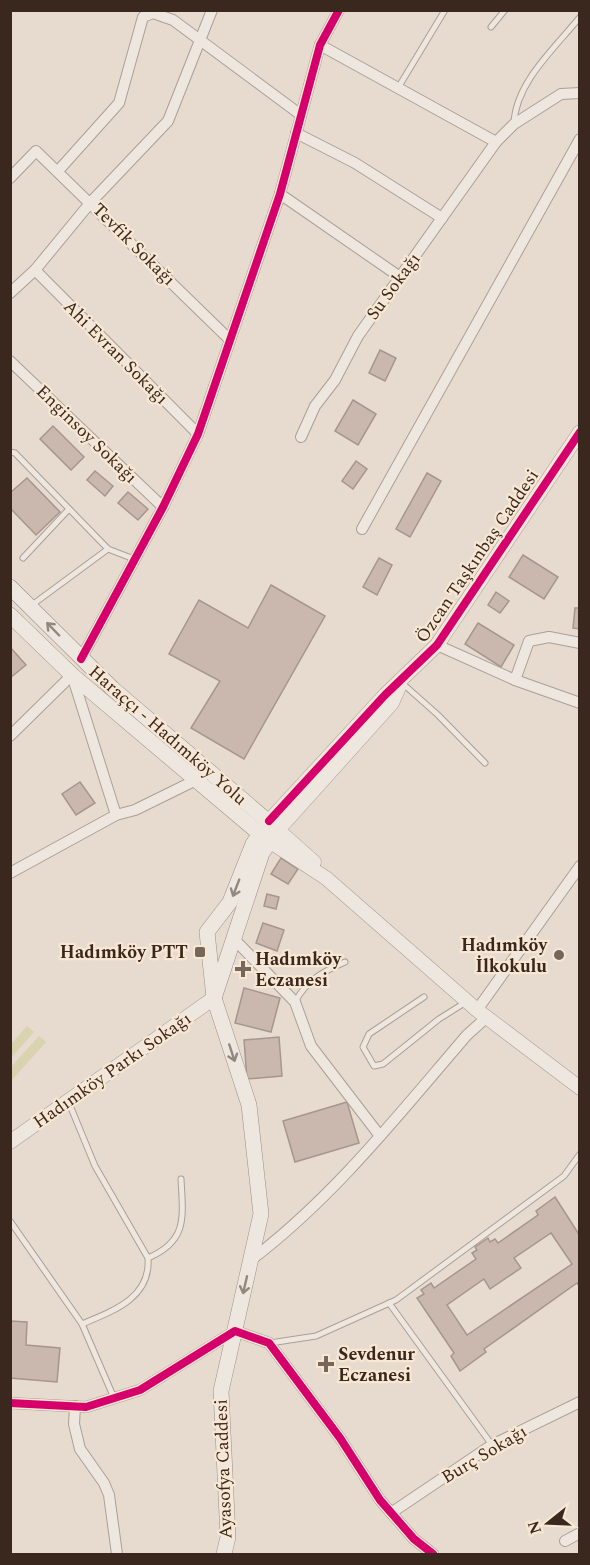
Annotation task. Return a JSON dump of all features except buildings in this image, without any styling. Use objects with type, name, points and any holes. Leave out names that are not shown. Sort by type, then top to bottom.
[{"type":"main road","name":"Haraççı - Hadımköy Yolu","points":[[10,587],[81,659],[269,832]]},
{"type":"main road","points":[[12,618],[72,675],[196,780],[269,832],[214,998]]},
{"type":"main road","points":[[72,675],[81,659]]},
{"type":"main road","name":"Ayasofya Caddesi","points":[[224,1554],[228,1538],[221,1390],[261,1214],[249,1105],[214,998],[207,932],[230,902],[269,832]]},
{"type":"street","points":[[10,293],[35,270],[91,202],[168,121],[212,10]]},
{"type":"street","points":[[58,171],[119,103],[144,17],[153,13],[173,20],[301,115]]},
{"type":"street","points":[[81,659],[163,507],[198,434],[280,194],[320,45],[334,13]]},
{"type":"street","points":[[320,45],[496,142]]},
{"type":"street","name":"Su Sokağı","points":[[300,437],[315,406],[335,380],[358,336],[496,142],[514,124],[561,94],[579,93]]},
{"type":"street","points":[[296,133],[355,163],[442,218]]},
{"type":"street","points":[[362,529],[579,139]]},
{"type":"street","name":"Tevfik Sokağı","points":[[10,178],[36,151],[91,202],[230,340]]},
{"type":"street","points":[[280,194],[400,277]]},
{"type":"street","name":"Ahi Evran Sokağı","points":[[35,270],[198,434]]},
{"type":"street","name":"Enginsoy Sokağı","points":[[10,361],[163,507]]},
{"type":"street","name":"Özcan Taşkınbaş Caddesi","points":[[269,832],[385,695],[438,645],[579,432]]},
{"type":"street","points":[[515,680],[529,641],[549,637],[579,643]]},
{"type":"street","points":[[438,645],[515,680],[579,703]]},
{"type":"street","points":[[10,736],[72,675],[116,815]]},
{"type":"street","points":[[10,873],[116,815],[135,810],[196,780]]},
{"type":"street","points":[[269,832],[326,878],[477,1009],[579,1088]]},
{"type":"street","points":[[251,1260],[287,1233],[343,1178],[467,1035],[477,1009],[579,866]]},
{"type":"street","points":[[235,940],[295,1002],[310,1046],[380,1136]]},
{"type":"street","name":"Hadımköy Parkı Sokağı","points":[[10,1142],[214,998]]},
{"type":"street","points":[[10,1403],[86,1407],[140,1390],[235,1331],[268,1343],[340,1438],[391,1513],[414,1539],[433,1554]]},
{"type":"street","name":"Burç Sokağı","points":[[391,1513],[492,1445],[579,1402]]},
{"type":"street","points":[[75,1406],[74,1424],[80,1449],[104,1482],[109,1495],[117,1554]]},
{"type":"street","points":[[565,1541],[579,1533]]},
{"type":"lane","points":[[398,88],[445,10]]},
{"type":"lane","points":[[491,27],[505,10]]},
{"type":"lane","points":[[514,124],[515,109],[526,84],[579,17]]},
{"type":"lane","points":[[10,452],[15,453],[108,549],[135,559]]},
{"type":"lane","points":[[23,558],[69,509]]},
{"type":"lane","points":[[31,606],[108,549]]},
{"type":"lane","points":[[401,682],[438,715],[485,763]]},
{"type":"lane","points":[[295,1002],[302,989],[317,975],[345,962]]},
{"type":"lane","points":[[424,997],[369,1034],[363,1047],[374,1066],[383,1064],[439,1019],[477,1009]]},
{"type":"lane","points":[[69,1101],[95,1166],[148,1258],[149,1272],[141,1291],[116,1310],[82,1324]]},
{"type":"lane","points":[[268,1343],[316,1336],[389,1303],[564,1176],[579,1154]]},
{"type":"lane","points":[[148,1258],[164,1252],[177,1238],[183,1217],[181,1179]]},
{"type":"lane","points":[[10,1221],[82,1324],[114,1398]]},
{"type":"lane","points":[[389,1303],[492,1445]]},
{"type":"shaded area","points":[[27,1026],[34,1032],[11,1058],[11,1044]]},
{"type":"shaded area","points":[[39,1036],[46,1042],[11,1081],[11,1067]]},
{"type":"cycle path","points":[[81,659],[163,507],[198,434],[280,194],[320,45],[339,10]]},
{"type":"cycle path","points":[[269,821],[385,695],[437,645],[580,432]]},
{"type":"cycle path","points":[[10,1403],[86,1407],[140,1390],[235,1331],[269,1343],[340,1438],[380,1500],[414,1539],[433,1554]]},
{"type":"place","name":"Hadımköy PTT","points":[[200,952]]},
{"type":"place","name":"Hadımköy İlkokulu","points":[[559,955]]},
{"type":"place","name":"Hadımköy Eczanesi","points":[[243,969]]},
{"type":"place","name":"Sevdenur Eczanesi","points":[[326,1364]]}]
